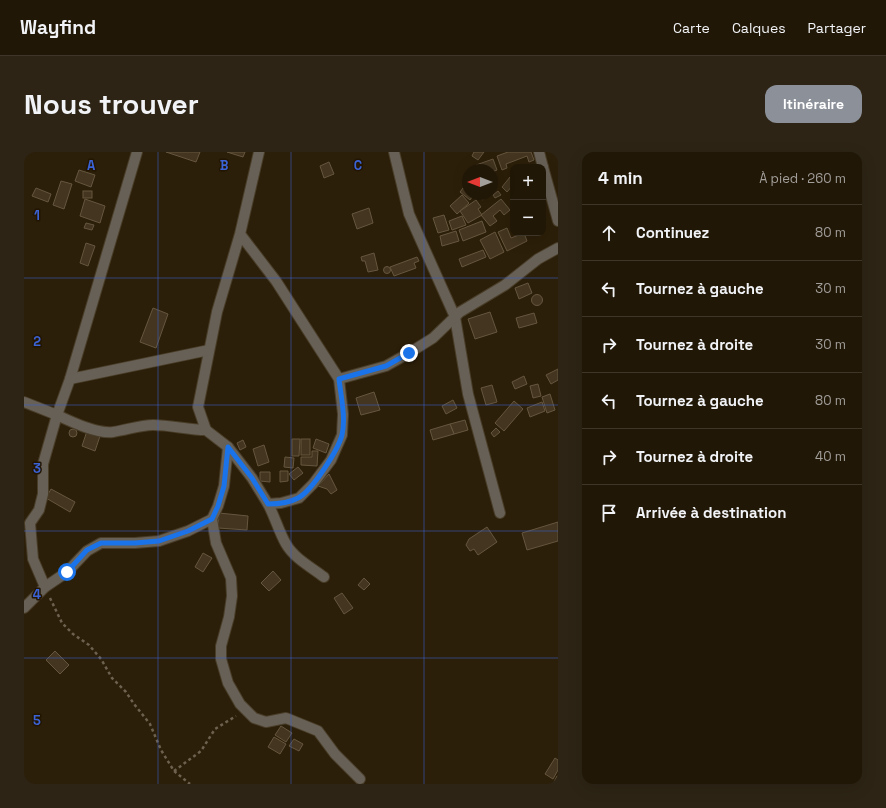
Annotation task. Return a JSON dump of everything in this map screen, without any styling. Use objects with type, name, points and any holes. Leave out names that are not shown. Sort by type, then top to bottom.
[{"type":"street","points":[[44,587],[33,559],[30,523],[39,510],[43,494],[43,464],[57,415],[70,379],[137,152]]},
{"type":"street","points":[[259,152],[240,234],[217,312],[198,407],[206,430],[228,447],[252,478],[276,519],[286,544],[295,556],[324,576]]},
{"type":"street","points":[[394,152],[409,214],[454,317],[468,394],[500,513]]},
{"type":"street","points":[[539,152],[542,164]]},
{"type":"street","points":[[546,178],[558,221]]},
{"type":"street","points":[[240,234],[276,281],[339,379],[343,414],[342,435],[331,460],[313,484],[299,498],[281,503],[268,504]]},
{"type":"street","points":[[339,379],[386,366],[433,338],[454,317],[505,285],[538,259],[558,248]]},
{"type":"street","points":[[70,379],[209,350]]},
{"type":"street","points":[[24,402],[67,420],[105,432],[149,425],[167,425],[185,430],[206,430]]},
{"type":"street","points":[[228,447],[224,486],[212,519],[216,543],[231,578],[232,596],[230,610],[221,646],[221,659],[228,682],[244,710],[254,718],[266,722],[286,718],[318,731],[335,754],[360,779]]},
{"type":"street","points":[[24,608],[44,587],[67,572],[87,550],[101,543],[159,541],[188,531],[212,519]]},
{"type":"path","points":[[44,587],[62,623],[73,634],[89,645],[101,659],[112,678],[126,692],[150,724],[161,750],[174,771],[190,784]]},
{"type":"path","points":[[174,771],[201,751],[215,729],[244,710]]},
{"type":"building","points":[[166,152],[200,152],[196,162]]},
{"type":"building","points":[[227,152],[245,152],[243,157]]},
{"type":"building","points":[[474,152],[484,152],[478,160],[472,156]]},
{"type":"building","points":[[508,152],[531,152],[534,160],[529,162],[527,156],[506,164],[507,168],[502,170],[497,156]]},
{"type":"building","points":[[493,159],[495,164],[479,164]]},
{"type":"building","points":[[329,162],[334,174],[324,178],[320,166]]},
{"type":"building","points":[[79,170],[95,175],[91,187],[75,181]]},
{"type":"building","points":[[510,177],[510,188],[507,192],[502,187]]},
{"type":"building","points":[[61,181],[72,184],[64,209],[53,205]]},
{"type":"building","points":[[36,188],[51,194],[48,202],[32,196]]},
{"type":"building","points":[[83,191],[92,191],[92,198],[83,198]]},
{"type":"building","points":[[462,195],[462,200],[466,200],[469,203],[457,214],[450,206]]},
{"type":"building","points":[[85,199],[105,206],[100,223],[80,216]]},
{"type":"building","points":[[501,199],[510,210],[504,215],[500,210],[493,216],[497,221],[490,226],[481,215]]},
{"type":"building","points":[[476,200],[481,207],[478,209],[482,215],[468,223],[460,211]]},
{"type":"building","points":[[369,208],[373,223],[357,229],[352,214]]},
{"type":"building","points":[[444,215],[449,230],[438,233],[433,218]]},
{"type":"building","points":[[462,216],[466,225],[452,230],[449,221]]},
{"type":"building","points":[[482,221],[486,232],[463,241],[459,230]]},
{"type":"building","points":[[86,223],[94,225],[92,230],[84,228]]},
{"type":"building","points":[[507,228],[511,238],[516,236],[525,236],[527,241],[507,251],[498,232]]},
{"type":"building","points":[[456,231],[459,241],[442,246],[440,236]]},
{"type":"building","points":[[495,232],[504,252],[490,259],[480,240]]},
{"type":"building","points":[[86,243],[95,246],[88,266],[80,263]]},
{"type":"building","points":[[483,250],[486,257],[462,267],[459,259]]},
{"type":"building","points":[[374,253],[378,270],[368,272],[365,261],[362,261],[361,257]]},
{"type":"building","points":[[417,257],[419,261],[414,263],[416,268],[394,276],[390,267]]},
{"type":"building","points":[[387,266],[390,267],[390,273],[387,274],[384,273],[383,270],[384,267]]},
{"type":"building","points":[[528,283],[532,293],[519,299],[515,288]]},
{"type":"building","points":[[535,295],[539,295],[541,296],[541,304],[535,305],[532,302],[532,298]]},
{"type":"building","points":[[153,308],[168,314],[156,348],[140,342]]},
{"type":"building","points":[[490,312],[497,332],[475,339],[468,319]]},
{"type":"building","points":[[534,313],[537,323],[519,328],[516,318]]},
{"type":"building","points":[[558,369],[558,380],[551,384],[546,375]]},
{"type":"building","points":[[524,376],[527,384],[515,389],[512,382]]},
{"type":"building","points":[[538,384],[541,396],[533,398],[530,386]]},
{"type":"building","points":[[492,385],[497,402],[486,405],[481,388]]},
{"type":"building","points":[[374,392],[380,410],[361,415],[356,398]]},
{"type":"building","points":[[550,394],[555,410],[547,413],[542,397]]},
{"type":"building","points":[[453,400],[457,408],[446,414],[442,406]]},
{"type":"building","points":[[514,401],[523,409],[504,431],[495,423]]},
{"type":"building","points":[[542,402],[545,411],[530,417],[527,408]]},
{"type":"building","points":[[465,420],[468,430],[454,434],[450,424]]},
{"type":"building","points":[[450,424],[454,434],[433,440],[430,430]]},
{"type":"building","points":[[496,428],[500,432],[494,437],[491,433]]},
{"type":"building","points":[[71,429],[75,429],[77,433],[75,437],[71,437],[69,435],[69,431]]},
{"type":"building","points":[[87,431],[100,436],[95,451],[82,446]]},
{"type":"building","points":[[292,439],[300,439],[299,456],[292,456]]},
{"type":"building","points":[[301,439],[310,439],[310,455],[301,455]]},
{"type":"building","points":[[316,439],[329,444],[326,453],[313,448]]},
{"type":"building","points":[[243,440],[246,447],[240,450],[237,443]]},
{"type":"building","points":[[264,445],[269,462],[258,466],[253,449]]},
{"type":"building","points":[[312,451],[318,451],[317,466],[301,465],[301,457],[312,457]]},
{"type":"building","points":[[285,457],[294,458],[293,468],[284,467]]},
{"type":"building","points":[[298,467],[303,473],[294,480],[289,474]]},
{"type":"building","points":[[280,471],[288,471],[288,481],[280,482]]},
{"type":"building","points":[[260,472],[270,472],[270,482],[260,481]]},
{"type":"building","points":[[329,474],[337,490],[331,494],[327,489],[318,486]]},
{"type":"building","points":[[51,489],[75,502],[70,512],[46,498]]},
{"type":"building","points":[[219,513],[248,516],[247,530],[218,528]]},
{"type":"building","points":[[558,522],[558,541],[527,550],[522,533]]},
{"type":"building","points":[[487,527],[497,542],[478,555],[474,549],[470,551],[466,545],[469,539]]},
{"type":"building","points":[[203,553],[212,558],[203,572],[195,567]]},
{"type":"building","points":[[273,571],[281,580],[269,591],[261,583]]},
{"type":"building","points":[[364,578],[370,584],[364,590],[358,585]]},
{"type":"building","points":[[342,593],[353,608],[344,614],[334,598]]},
{"type":"building","points":[[55,651],[69,665],[60,674],[46,660]]},
{"type":"building","points":[[281,726],[292,733],[286,742],[275,735]]},
{"type":"building","points":[[274,737],[286,744],[280,754],[268,747]]},
{"type":"building","points":[[294,739],[303,744],[299,751],[289,746]]},
{"type":"building","points":[[555,758],[558,760],[558,770],[553,779],[545,774]]},
{"type":"building","points":[[557,776],[558,784],[553,784]]},
{"type":"route","points":[[67,572],[87,550],[101,543],[159,541],[188,531],[212,519],[224,486],[228,461],[228,447],[252,478],[268,504],[281,503],[299,498],[313,484],[331,460],[342,435],[343,414],[339,379],[386,366],[409,353]]}]
